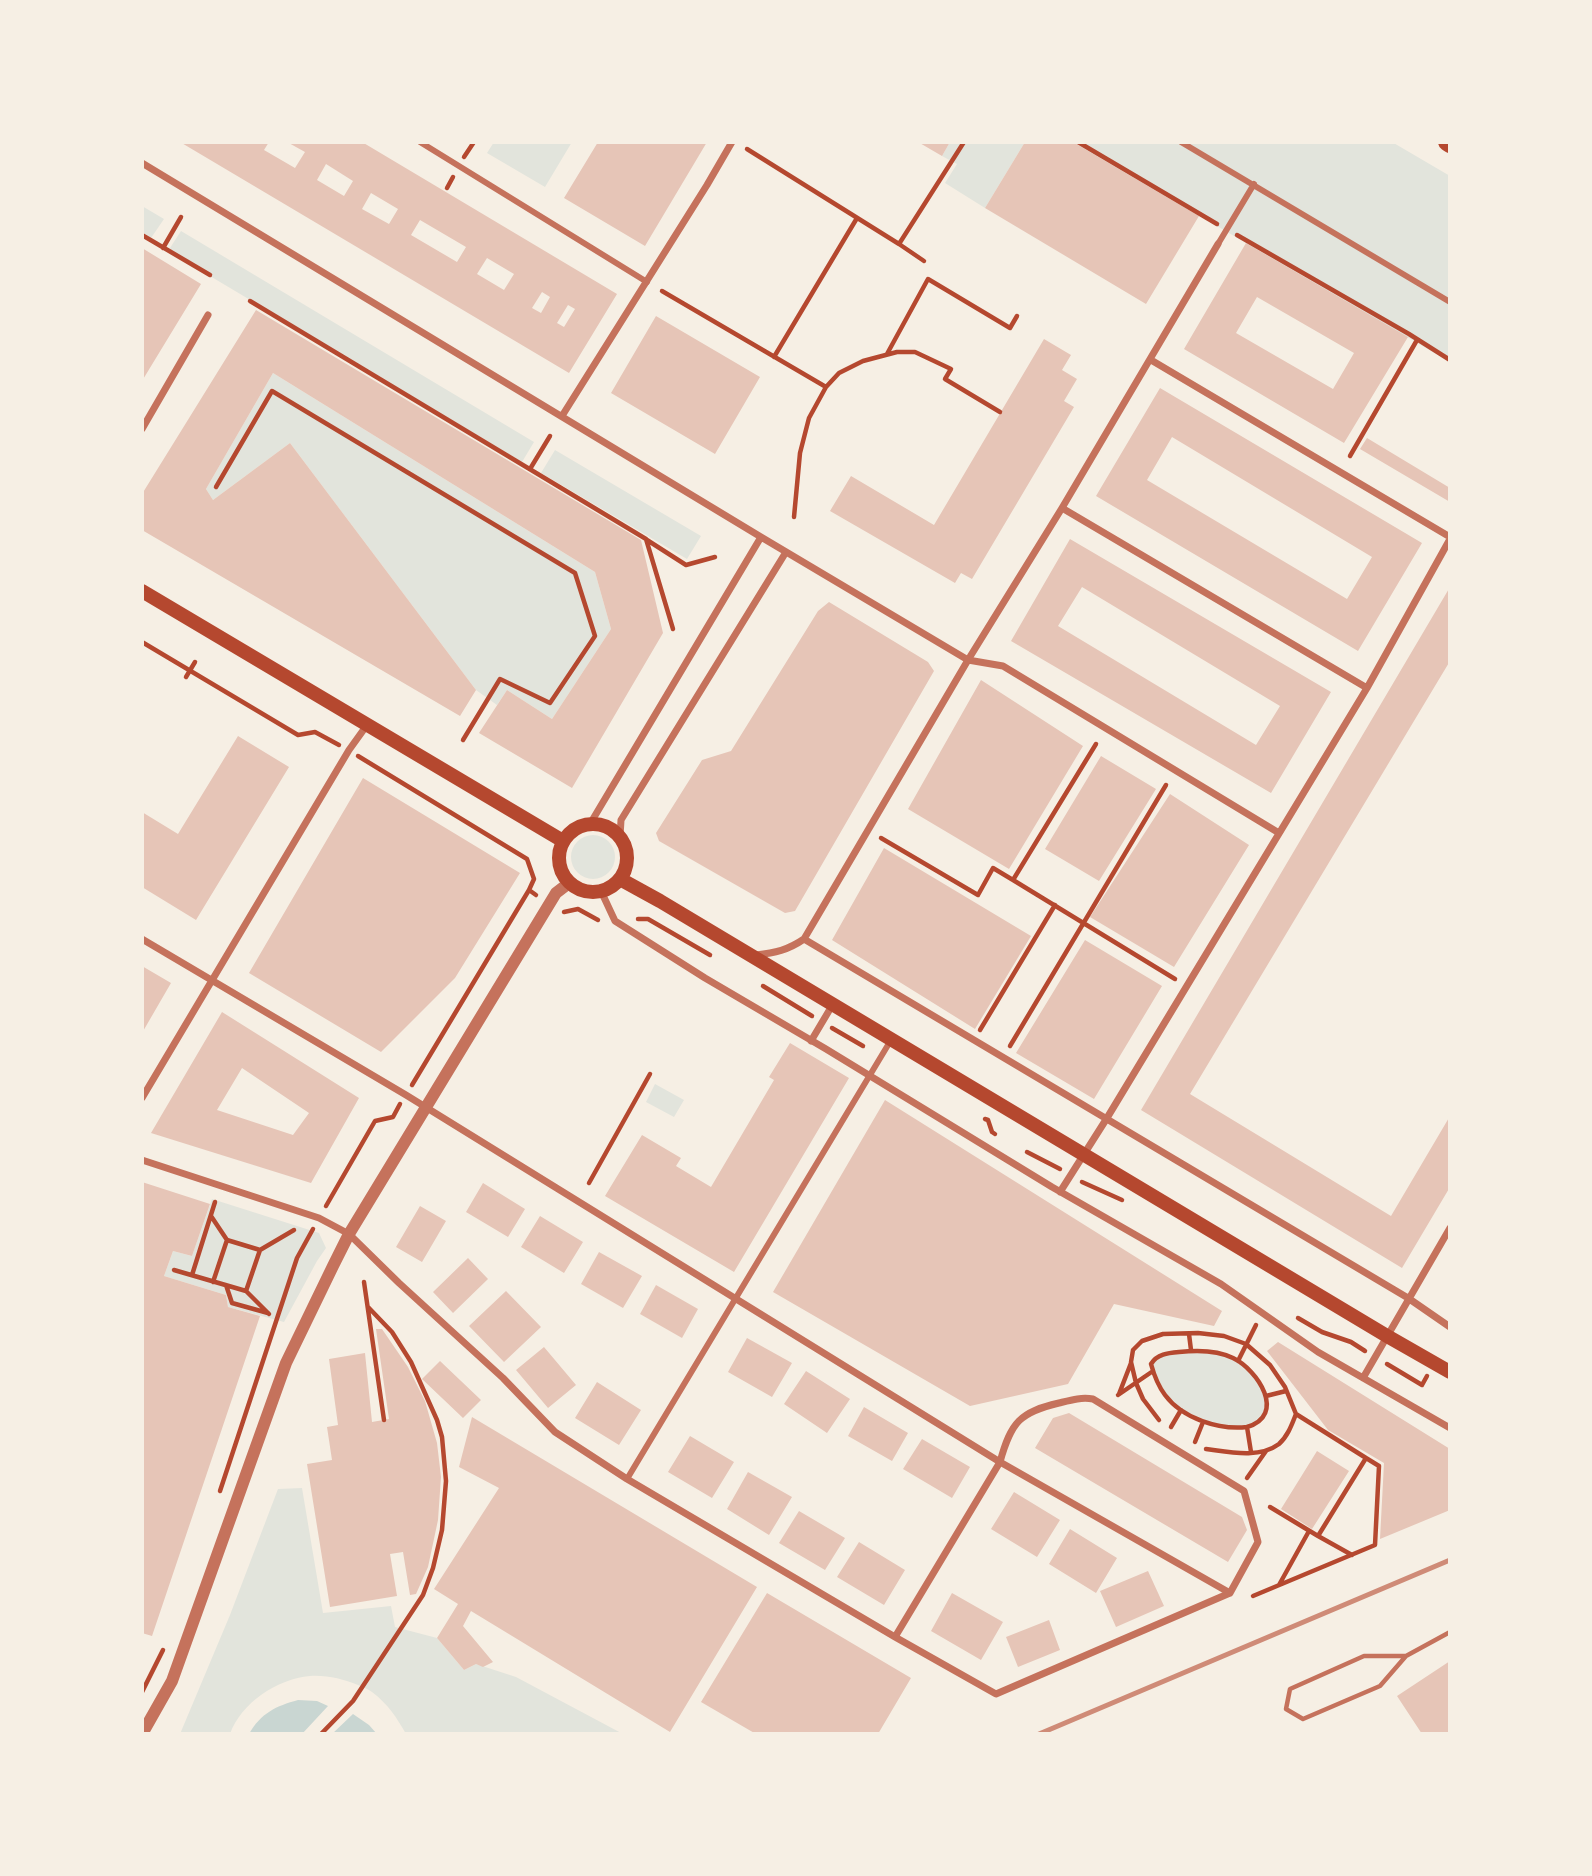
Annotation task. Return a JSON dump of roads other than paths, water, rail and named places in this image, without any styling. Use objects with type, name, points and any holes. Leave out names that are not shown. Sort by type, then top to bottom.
[{"type":"main road","points":[[142,591],[563,841]]},
{"type":"main road","points":[[601,825],[620,837],[627,858],[625,869],[620,879],[611,886],[590,892],[569,883],[562,874],[559,852],[563,841],[579,827],[601,825]]},
{"type":"main road","points":[[620,879],[1450,1372]]},
{"type":"street","points":[[420,142],[647,282]]},
{"type":"street","points":[[562,416],[732,142]]},
{"type":"street","points":[[1181,142],[1450,302]]},
{"type":"street","points":[[142,163],[968,660],[1003,666],[1279,833]]},
{"type":"street","points":[[752,956],[792,948],[804,939],[1254,184]]},
{"type":"street","points":[[142,429],[208,314]]},
{"type":"street","points":[[1060,1192],[1367,688],[1450,538],[1151,360]]},
{"type":"street","points":[[1062,508],[1367,688]]},
{"type":"street","points":[[590,824],[761,537]]},
{"type":"street","points":[[620,837],[621,820],[786,552]]},
{"type":"street","points":[[142,1098],[349,750],[367,725]]},
{"type":"street","points":[[142,1734],[172,1681],[286,1363],[349,1234],[556,893],[569,883]]},
{"type":"street","points":[[601,891],[615,921],[705,978],[1060,1192],[1221,1284],[1318,1352],[1450,1428]]},
{"type":"street","points":[[142,939],[426,1108],[1000,1462],[1230,1593]]},
{"type":"street","points":[[804,939],[1408,1298],[1450,1327]]},
{"type":"street","points":[[811,1041],[832,1004]]},
{"type":"street","points":[[627,1479],[891,1040]]},
{"type":"street","points":[[142,1160],[319,1218],[349,1234],[503,1378],[555,1432],[627,1479],[895,1637],[996,1694],[1230,1593],[1258,1542],[1244,1491],[1093,1399],[1074,1399],[1035,1409],[1023,1417],[1007,1438],[1000,1462],[895,1637]]},
{"type":"street","points":[[1363,1378],[1450,1228]]},
{"type":"lane","points":[[1406,1656],[1364,1657],[1290,1689],[1286,1709],[1303,1719],[1380,1686],[1406,1656],[1450,1632]]},
{"type":"railway","points":[[1039,1734],[1450,1560]]}]
